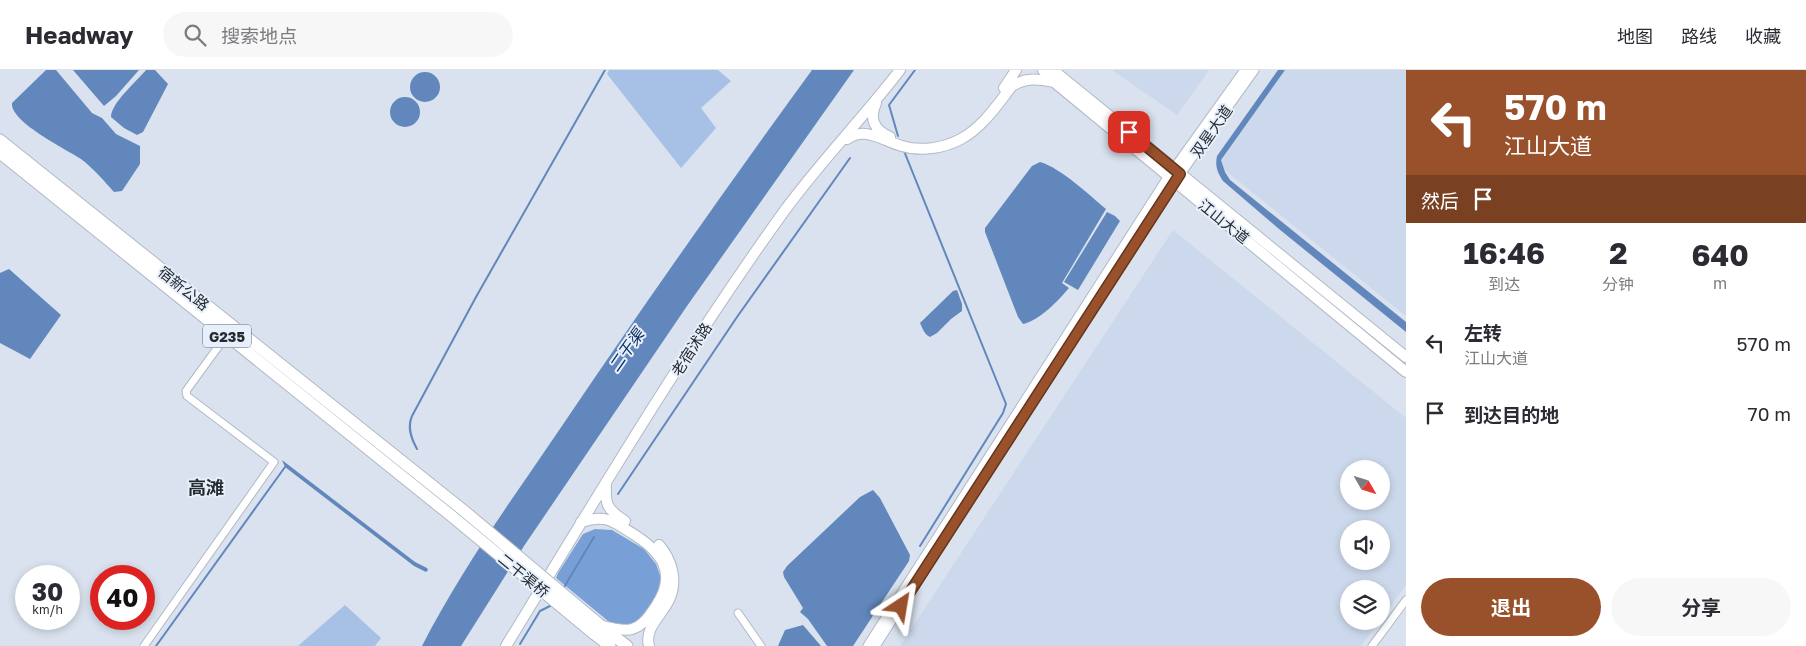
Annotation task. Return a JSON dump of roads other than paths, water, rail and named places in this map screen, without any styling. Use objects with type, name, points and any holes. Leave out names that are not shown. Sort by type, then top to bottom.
[{"type":"highway","name":"宿新公路","points":[[0,140],[454,518]]},
{"type":"highway","name":"宿新公路","points":[[0,153],[463,510]]},
{"type":"highway","name":"二干渠桥","points":[[463,510],[598,628]]},
{"type":"highway","name":"二干渠桥","points":[[454,518],[598,628]]},
{"type":"highway","name":"G235","points":[[598,628],[610,646]]},
{"type":"highway","name":"G235","points":[[598,628],[628,646]]},
{"type":"main road","name":"老宿沭路","points":[[506,646],[606,481],[709,321],[784,212],[831,152],[851,131],[900,70]]},
{"type":"main road","points":[[851,131],[865,129],[916,145],[944,141],[976,122],[1009,82],[1016,70]]},
{"type":"main road","name":"江山大道","points":[[1043,70],[1054,82],[1406,357]]},
{"type":"main road","name":"江山大道","points":[[1052,70],[1406,372]]},
{"type":"main road","points":[[831,152],[852,136],[859,134],[869,134],[914,149],[946,146],[963,138],[982,123],[1012,86],[1018,82],[1026,79],[1054,82]]},
{"type":"main road","points":[[880,96],[872,112],[876,126],[882,133]]},
{"type":"main road","points":[[606,481],[605,496],[607,506],[612,513],[644,533],[660,546],[668,557],[673,574],[672,591],[648,634],[648,646]]},
{"type":"main road","points":[[581,522],[602,517],[612,521],[648,543],[659,555],[665,568],[666,585],[662,598],[642,623],[626,630],[598,628]]},
{"type":"street","name":"双星大道","points":[[868,646],[1245,70]]},
{"type":"street","name":"双星大道","points":[[875,646],[1175,175],[1254,70]]},
{"type":"street","points":[[144,646],[274,462],[186,396],[186,391],[230,331]]},
{"type":"street","points":[[1372,646],[1406,600]]},
{"type":"street","points":[[738,613],[761,646]]},
{"type":"water","points":[[46,70],[56,70],[92,113],[102,118],[116,134],[140,146],[140,164],[122,191],[114,192],[81,159],[29,126],[14,110],[12,103]]},
{"type":"water","points":[[73,70],[139,70],[116,96],[104,106]]},
{"type":"water","points":[[146,70],[155,70],[168,84],[143,132],[137,135],[124,128],[111,117],[115,105]]},
{"type":"water","name":"二干渠","points":[[812,70],[854,70],[687,306],[524,546],[461,646],[422,646],[472,559],[509,503],[626,332]]},
{"type":"water","points":[[1278,70],[1285,70],[1221,160],[1225,172],[1230,180],[1406,322],[1406,332],[1279,229],[1223,181],[1219,175],[1216,166],[1217,156]]},
{"type":"water","points":[[425,72],[436,76],[440,87],[436,98],[425,102],[414,98],[410,87],[414,76]]},
{"type":"water","points":[[405,97],[416,101],[420,112],[416,123],[405,127],[394,123],[390,112],[394,101]]},
{"type":"water","points":[[1040,162],[1066,176],[1106,209],[1062,283],[1069,288],[1036,319],[1023,324],[1018,317],[985,228],[1032,166]]},
{"type":"water","points":[[1107,212],[1120,221],[1078,290],[1064,282]]},
{"type":"water","points":[[9,269],[61,315],[30,359],[0,343],[0,273]]},
{"type":"water","points":[[957,290],[962,304],[962,311],[937,333],[930,337],[928,336],[920,323],[953,291]]},
{"type":"water","points":[[282,460],[428,570],[426,572],[414,566],[285,467]]},
{"type":"water","points":[[873,490],[880,498],[910,555],[909,561],[853,646],[827,646],[808,619],[800,612],[803,608],[784,577],[783,572],[787,566],[860,497]]},
{"type":"water","points":[[803,625],[821,646],[778,646],[785,630]]},
{"type":"waterway","points":[[417,449],[410,432],[412,416],[476,297],[605,70]]},
{"type":"waterway","points":[[898,136],[889,105],[915,70]]},
{"type":"waterway","points":[[904,151],[1006,404],[1003,413],[920,546]]},
{"type":"waterway","points":[[618,494],[737,317],[850,158]]},
{"type":"waterway","points":[[156,646],[285,467]]},
{"type":"waterway","points":[[563,589],[594,537]]},
{"type":"waterway","points":[[520,644],[540,611],[552,605]]},
{"type":"district","name":"高滩","points":[[206,487]]}]
